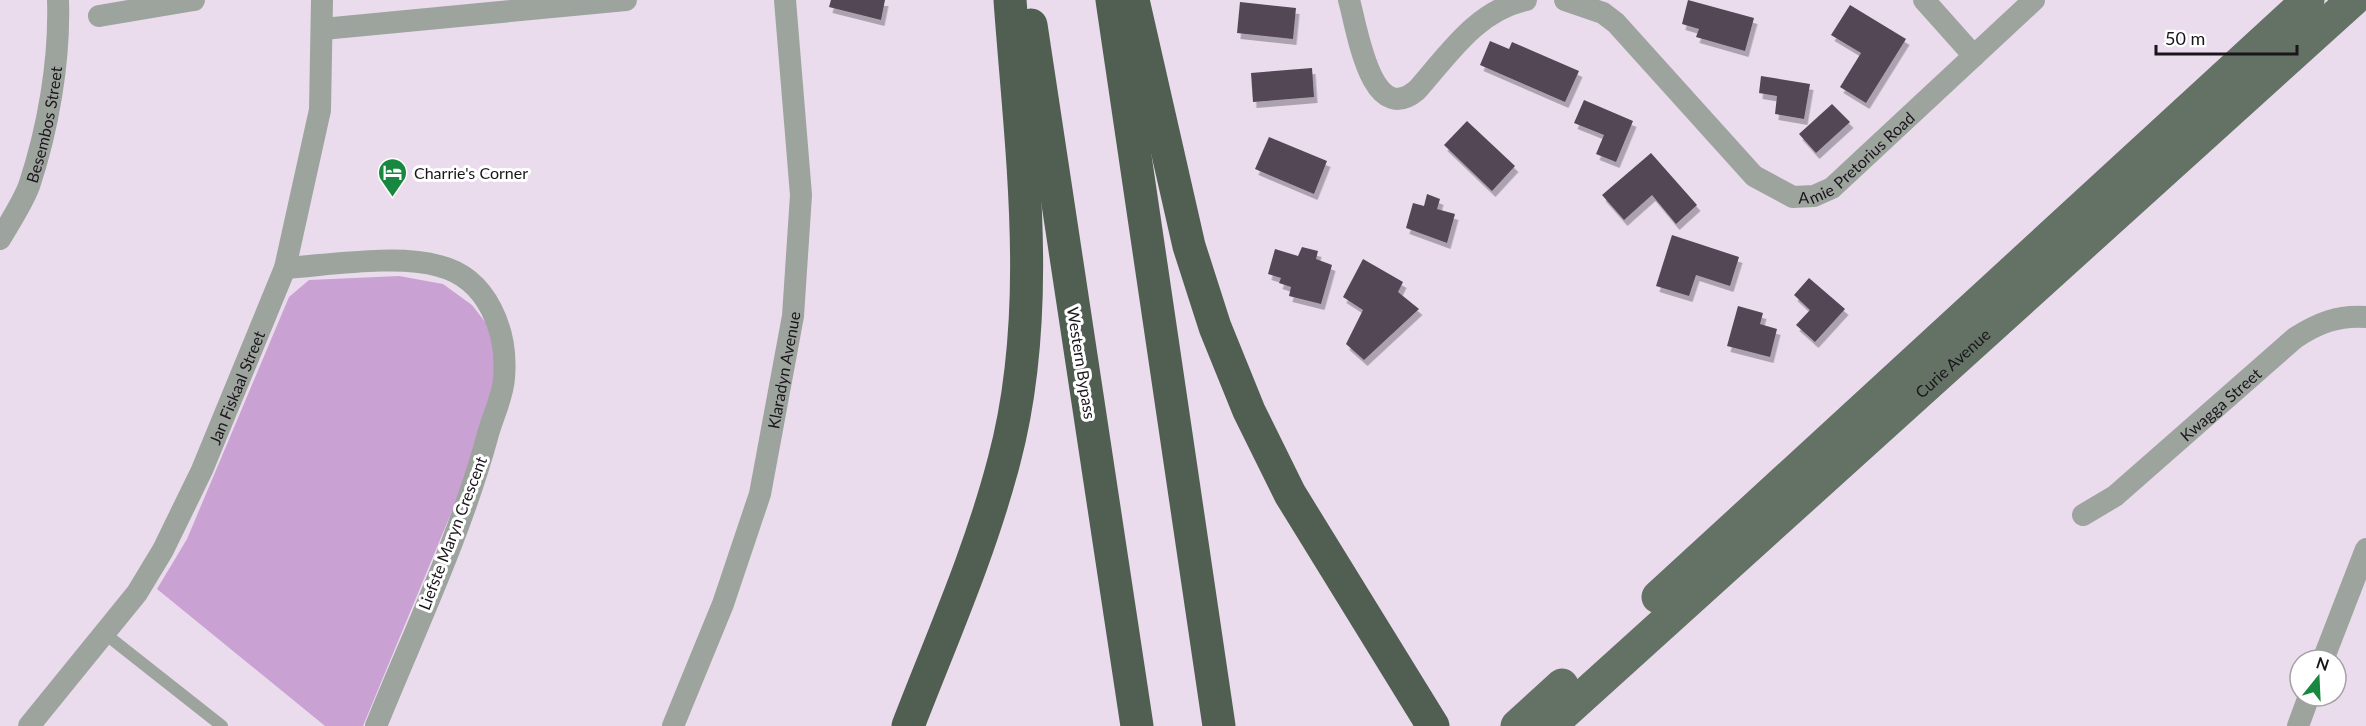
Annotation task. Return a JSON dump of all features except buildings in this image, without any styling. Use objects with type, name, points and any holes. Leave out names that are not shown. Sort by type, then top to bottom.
[{"type":"highway","points":[[908,726],[959,602],[984,528],[1005,460],[1019,383],[1028,291],[1024,195],[1010,0]]},
{"type":"highway","name":"Western Bypass","points":[[1028,0],[1137,726]]},
{"type":"highway","points":[[1112,0],[1220,726]]},
{"type":"highway","points":[[1133,0],[1189,246],[1215,327],[1249,411],[1290,494],[1433,726]]},
{"type":"main road","name":"Curie Avenue","points":[[1550,726],[2353,0]]},
{"type":"main road","name":"Curie Avenue","points":[[1517,726],[2305,2]]},
{"type":"street","name":"Besembos Street","points":[[0,239],[28,188],[41,141],[51,90],[58,0]]},
{"type":"street","points":[[99,16],[194,0]]},
{"type":"street","name":"Jan Fiskaal Street","points":[[29,726],[137,593],[175,526],[202,470],[285,268],[320,110],[322,0]]},
{"type":"street","points":[[323,29],[626,0]]},
{"type":"street","name":"Klaradyn Avenue","points":[[673,726],[723,604],[760,494],[793,316],[801,195],[785,0]]},
{"type":"street","points":[[1349,0],[1376,87],[1383,94],[1400,100],[1406,99],[1417,90],[1476,23],[1510,3],[1526,0]]},
{"type":"street","name":"Amie Pretorius Road","points":[[1565,0],[1603,13],[1616,23],[1754,176],[1793,197],[1814,196],[1832,188],[2034,0]]},
{"type":"street","points":[[1924,0],[1974,56]]},
{"type":"street","name":"Liefste Maryn Crescent","points":[[285,268],[402,261],[440,266],[465,278],[479,292],[492,308],[503,337],[504,380],[475,483],[376,726]]},
{"type":"street","name":"Kwagga Street","points":[[2083,515],[2115,496],[2295,338],[2313,326],[2328,320],[2349,316],[2366,317]]},
{"type":"street","points":[[2329,648],[2360,584],[2366,549]]},
{"type":"street","points":[[2298,726],[2305,708]]},
{"type":"lane","points":[[104,633],[222,726]]},
{"type":"shaded area","points":[[399,276],[443,284],[472,305],[489,327],[495,356],[492,396],[471,465],[363,726],[325,726],[157,589],[187,539],[289,297],[309,280]]},
{"type":"place","name":"Charrie's Corner","points":[[393,198]]}]
